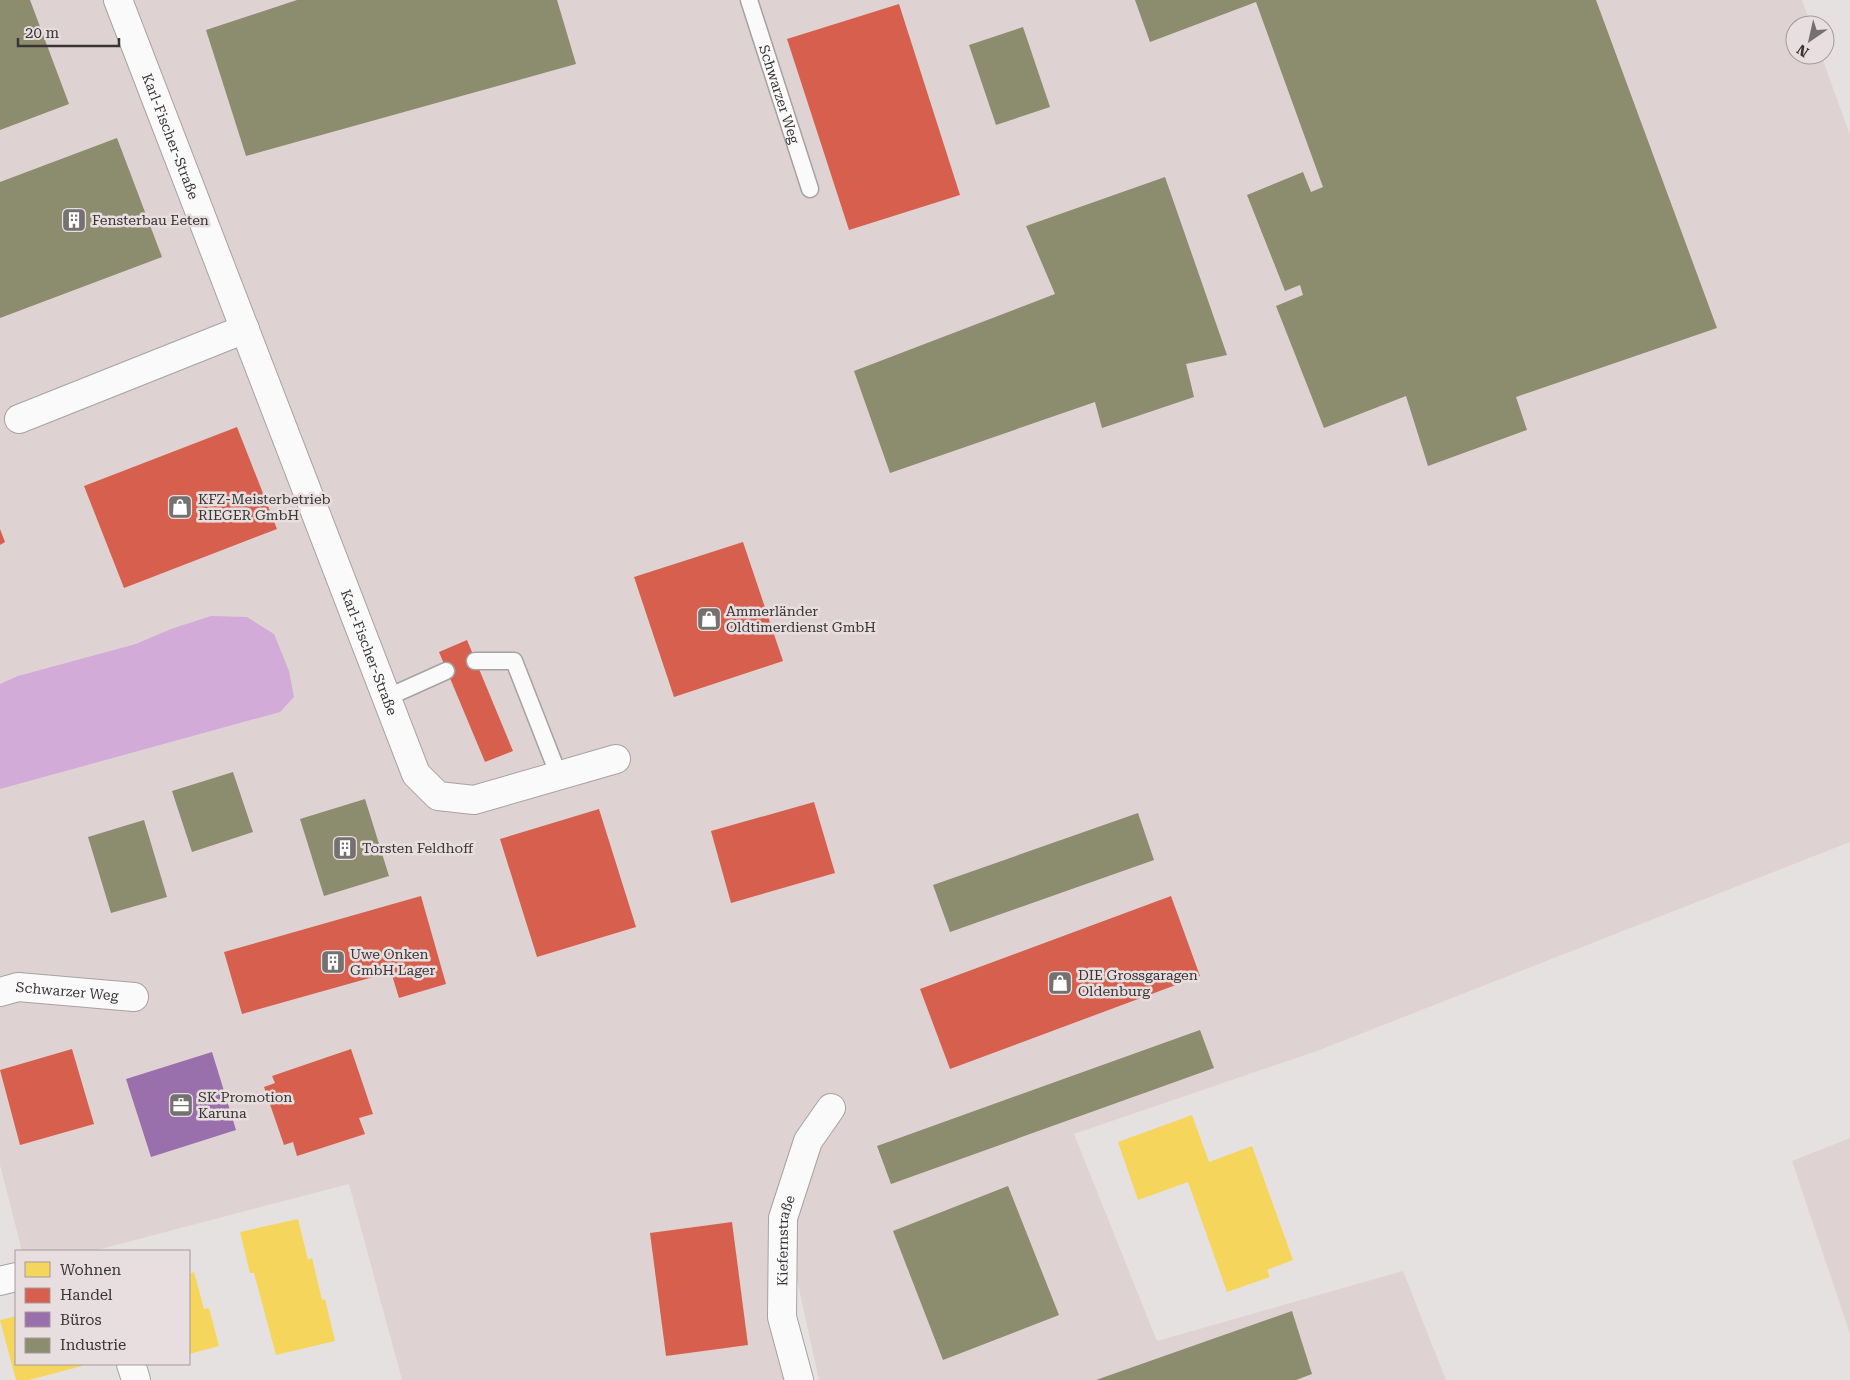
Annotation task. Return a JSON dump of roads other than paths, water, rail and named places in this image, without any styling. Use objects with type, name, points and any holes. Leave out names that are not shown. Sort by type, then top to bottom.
[{"type":"street","name":"Karl-Fischer-Straße","points":[[118,0],[416,774],[438,796],[474,800],[616,760]]},
{"type":"street","points":[[19,419],[245,329]]},
{"type":"street","name":"Schwarzer Weg","points":[[0,992],[18,987],[134,998]]},
{"type":"street","name":"Kiefernstraße","points":[[799,1380],[782,1317],[783,1218],[808,1141],[831,1108]]},
{"type":"street","points":[[0,1281],[15,1277]]},
{"type":"street","points":[[131,1365],[136,1380]]},
{"type":"lane","name":"Schwarzer Weg","points":[[749,0],[810,188]]},
{"type":"lane","points":[[475,661],[514,661],[559,776]]},
{"type":"lane","points":[[386,698],[446,671]]},
{"type":"place","name":"Fensterbau Eeten","points":[[74,220]]},
{"type":"place","name":"KFZ-Meisterbetrieb RIEGER GmbH","points":[[180,507]]},
{"type":"place","name":"Ammerländer Oldtimerdienst GmbH","points":[[709,619]]},
{"type":"place","name":"Torsten Feldhoff","points":[[345,848]]},
{"type":"place","name":"Uwe Onken GmbH Lager","points":[[333,962]]},
{"type":"place","name":"DIE Grossgaragen Oldenburg","points":[[1060,983]]},
{"type":"place","name":"SK Promotion Karuna","points":[[181,1105]]}]
